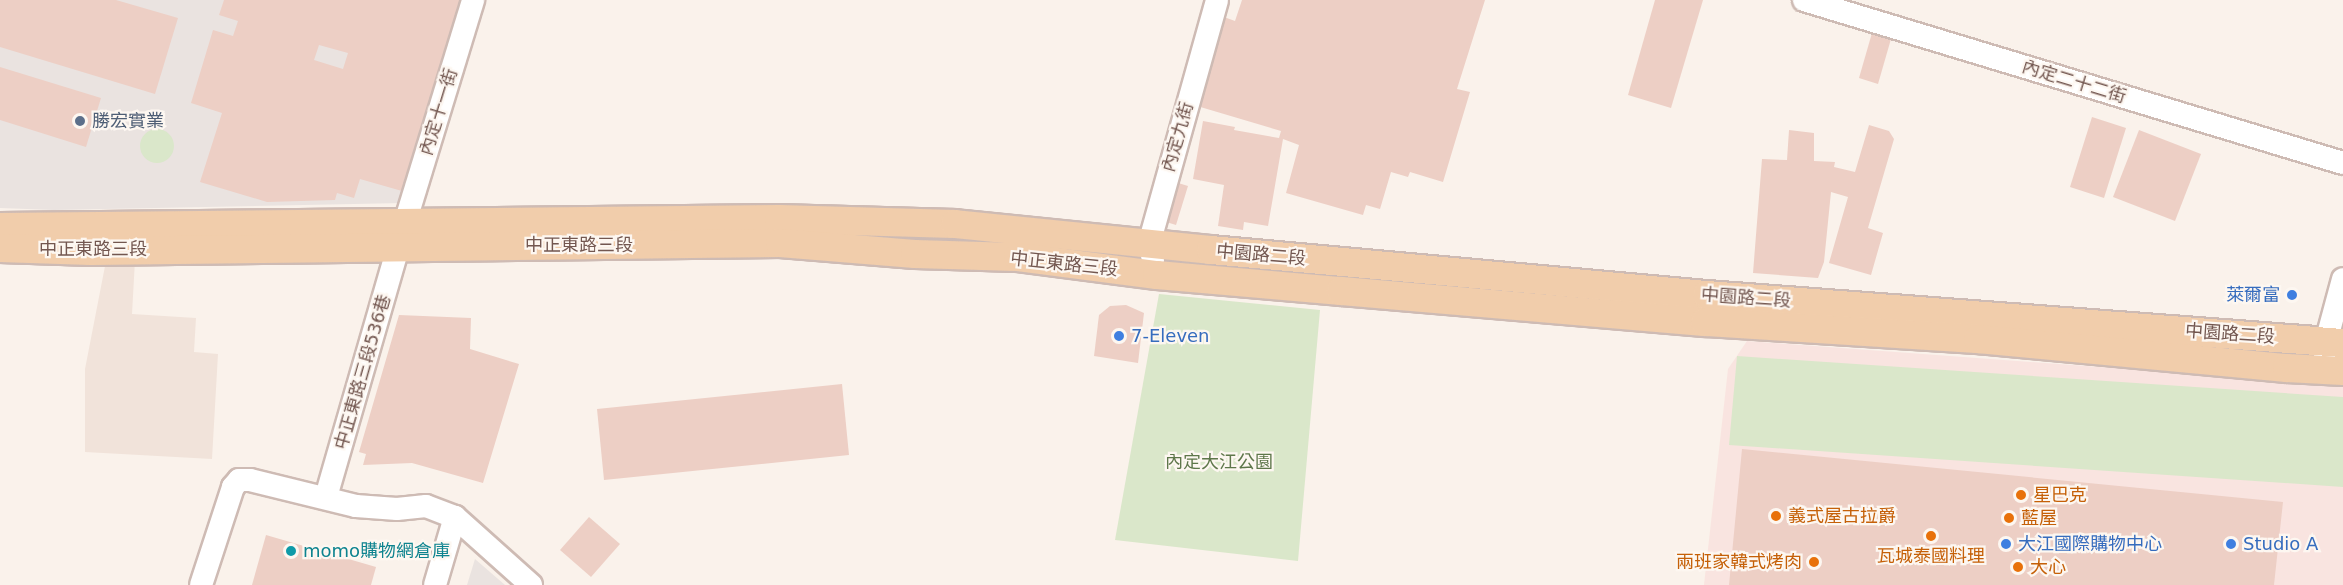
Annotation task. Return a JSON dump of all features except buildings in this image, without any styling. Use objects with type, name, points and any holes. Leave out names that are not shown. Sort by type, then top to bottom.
[{"type":"main road","name":"中園路二段","points":[[402,235],[779,219],[955,224],[1707,295],[2334,342]]},
{"type":"main road","name":"中正東路三段","points":[[0,226],[780,243],[915,254],[1018,257],[1157,274]]},
{"type":"main road","name":"中正東路三段","points":[[0,248],[91,251],[402,235]]},
{"type":"main road","name":"中園路二段","points":[[1157,274],[1705,322],[1978,339],[2333,370]]},
{"type":"street","name":"內定十一街","points":[[402,235],[473,0]]},
{"type":"street","name":"內定九街","points":[[1149,244],[1217,0]]},
{"type":"street","name":"內定二十二街","points":[[1804,0],[2343,163]]},
{"type":"street","name":"中正東路三段536巷","points":[[326,497],[402,235]]},
{"type":"street","points":[[1149,244],[1157,274]]},
{"type":"street","points":[[2333,370],[2334,342],[2343,279]]},
{"type":"street","points":[[201,585],[233,487],[239,480],[250,480],[356,506],[397,509],[426,506],[455,517],[531,585]]},
{"type":"street","points":[[435,585],[455,517]]},
{"type":"shaded area","points":[[0,0],[464,0],[404,203],[54,210],[0,208]]},
{"type":"shaded area","points":[[135,260],[132,314],[196,318],[194,352],[218,354],[212,459],[85,452],[85,369],[106,261]]},
{"type":"shaded area","points":[[1747,341],[2343,385],[2343,585],[1704,585],[1728,369]]},
{"type":"shaded area","points":[[475,559],[505,585],[467,585]]},
{"type":"green space","points":[[157,129],[169,134],[174,146],[169,158],[157,163],[145,158],[140,146],[145,134]]},
{"type":"green space","name":"內定大江公園","points":[[1159,294],[1320,310],[1298,561],[1115,540]]},
{"type":"green space","points":[[1737,356],[2343,397],[2343,487],[1729,445]]},
{"type":"place","name":"勝宏實業","points":[[80,121]]},
{"type":"place","name":"萊爾富","points":[[2292,295]]},
{"type":"place","name":"7-Eleven","points":[[1119,336]]},
{"type":"place","name":"星巴克","points":[[2021,495]]},
{"type":"place","name":"義式屋古拉爵","points":[[1776,516]]},
{"type":"place","name":"藍屋","points":[[2009,518]]},
{"type":"place","name":"瓦城泰國料理","points":[[1931,536]]},
{"type":"place","name":"大江國際購物中心","points":[[2006,544]]},
{"type":"place","name":"Studio A","points":[[2231,544]]},
{"type":"place","name":"momo購物網倉庫","points":[[291,551]]},
{"type":"place","name":"兩班家韓式烤肉","points":[[1814,562]]},
{"type":"place","name":"大心","points":[[2018,567]]}]
